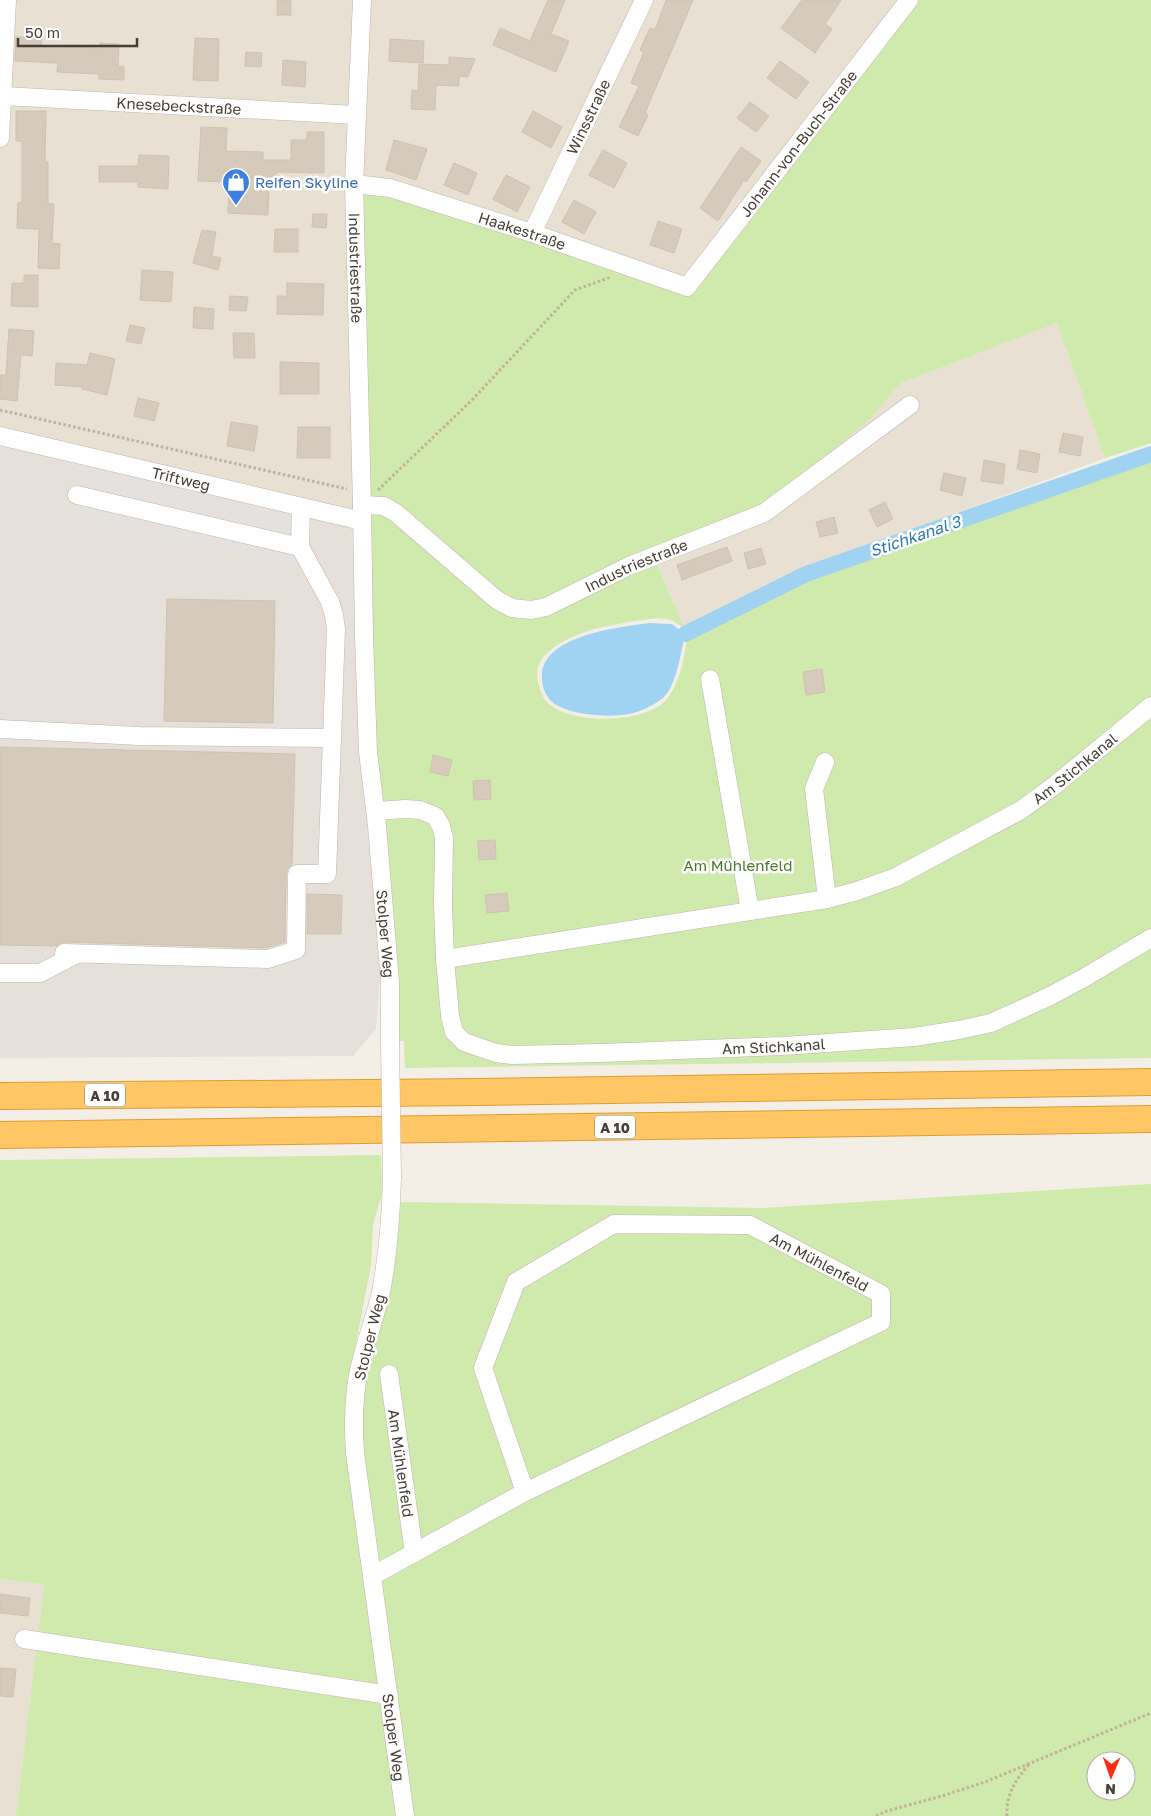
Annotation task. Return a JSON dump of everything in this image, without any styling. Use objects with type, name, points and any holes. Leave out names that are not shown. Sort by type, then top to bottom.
[{"type":"highway","name":"A 10","points":[[0,1096],[462,1092],[1151,1082]]},
{"type":"highway","name":"A 10","points":[[0,1135],[1151,1119]]},
{"type":"street","points":[[0,138],[7,0]]},
{"type":"street","name":"Industriestraße","points":[[362,0],[354,184],[368,752],[380,855]]},
{"type":"street","name":"Winsstraße","points":[[532,233],[644,0]]},
{"type":"street","name":"Johann-von-Buch-Straße","points":[[688,287],[909,0]]},
{"type":"street","name":"Knesebeckstraße","points":[[3,96],[356,115]]},
{"type":"street","name":"Haakestraße","points":[[354,184],[390,188],[532,233],[688,287]]},
{"type":"street","name":"Industriestraße","points":[[362,506],[384,506],[396,513],[497,600],[512,608],[531,610],[546,607],[630,566],[764,513],[910,405]]},
{"type":"street","name":"Triftweg","points":[[0,436],[301,507],[362,506]]},
{"type":"street","points":[[77,495],[300,547]]},
{"type":"street","points":[[0,973],[40,973],[70,953],[268,959],[296,950],[298,874],[327,874],[336,629],[330,602],[300,547],[301,507]]},
{"type":"street","points":[[710,679],[750,911]]},
{"type":"street","name":"Am Stichkanal","points":[[445,959],[827,899],[857,892],[896,877],[1021,810],[1151,706]]},
{"type":"street","points":[[0,729],[139,736],[331,738]]},
{"type":"street","points":[[824,762],[814,789],[827,899]]},
{"type":"street","name":"Am Stichkanal","points":[[376,811],[420,810],[435,816],[441,826],[444,838],[443,906],[447,998],[454,1032],[464,1042],[504,1054],[601,1053],[784,1046],[914,1037],[959,1030],[991,1023],[1050,996],[1151,938]]},
{"type":"street","name":"Stolper Weg","points":[[380,855],[390,982],[392,1178],[390,1228],[386,1262],[376,1312],[360,1367],[354,1407],[355,1454],[405,1816]]},
{"type":"street","name":"Am Mühlenfeld","points":[[372,1576],[526,1492],[881,1322],[881,1294],[750,1225],[614,1224],[516,1282],[483,1368],[526,1492]]},
{"type":"street","name":"Am Mühlenfeld","points":[[389,1374],[414,1553]]},
{"type":"street","points":[[24,1639],[389,1695]]},
{"type":"path","points":[[0,410],[362,506],[471,401],[574,290],[598,281],[641,270]]},
{"type":"path","points":[[876,1816],[886,1811],[942,1796],[984,1782],[1151,1713]]},
{"type":"path","points":[[1007,1816],[1010,1792],[1015,1781],[1029,1764]]},
{"type":"shaded area","points":[[0,0],[917,0],[695,285],[644,279],[390,197],[362,194],[372,534],[353,533],[299,517],[0,445]]},
{"type":"shaded area","points":[[1057,323],[1105,458],[802,570],[684,628],[652,551],[869,420],[901,383]]},
{"type":"shaded area","points":[[0,445],[299,517],[353,533],[363,750],[379,931],[380,976],[376,1029],[353,1056],[0,1058]]},
{"type":"shaded area","points":[[77,463],[299,517],[291,537],[298,567],[71,515]]},
{"type":"shaded area","points":[[0,1579],[44,1583],[16,1816],[0,1816]]},
{"type":"green space","points":[[917,0],[1151,0],[1151,443],[1105,458],[1057,323],[901,383],[869,420],[761,508],[652,552],[684,628],[671,620],[655,619],[599,628],[583,633],[565,640],[543,657],[537,670],[538,684],[542,695],[548,703],[559,710],[573,715],[607,719],[642,714],[656,708],[671,694],[681,671],[687,639],[694,635],[806,580],[1151,459],[1151,1058],[405,1068],[404,1041],[396,1041],[373,749],[372,534],[362,194],[390,197],[644,279],[695,285]]},
{"type":"green space","points":[[381,1155],[382,1193],[373,1225],[371,1266],[352,1363],[369,1366],[396,1258],[401,1202],[762,1208],[1151,1184],[1151,1816],[16,1816],[44,1584],[0,1579],[0,1160]]},
{"type":"water","points":[[649,623],[672,624],[685,634],[675,677],[663,698],[638,712],[610,716],[588,714],[567,709],[558,706],[546,695],[542,673],[547,660],[556,650],[586,635]]},
{"type":"building","points":[[277,0],[291,0],[291,15],[277,15]]},
{"type":"building","points":[[548,0],[565,0],[551,34],[569,41],[556,72],[493,45],[500,28],[530,41]]},
{"type":"building","points":[[666,0],[693,0],[645,113],[648,115],[638,136],[619,127],[639,86],[631,83],[644,52],[640,50],[650,28],[655,30]]},
{"type":"building","points":[[802,0],[841,0],[825,24],[832,29],[815,53],[781,28]]},
{"type":"building","points":[[16,37],[42,38],[41,46],[100,48],[100,43],[119,44],[118,66],[124,67],[124,80],[99,79],[99,74],[57,72],[58,63],[15,61]]},
{"type":"building","points":[[195,38],[219,39],[218,81],[193,80]]},
{"type":"building","points":[[390,39],[424,41],[423,63],[389,61]]},
{"type":"building","points":[[246,52],[262,53],[261,67],[245,66]]},
{"type":"building","points":[[449,57],[475,59],[468,77],[459,76],[459,86],[436,85],[435,110],[411,109],[412,90],[418,91],[419,64],[449,65]]},
{"type":"building","points":[[283,60],[306,62],[305,87],[282,85]]},
{"type":"building","points":[[780,61],[809,82],[796,99],[767,78]]},
{"type":"building","points":[[750,102],[769,116],[756,132],[737,118]]},
{"type":"building","points":[[16,111],[46,111],[45,162],[48,162],[48,204],[54,204],[52,243],[60,244],[59,269],[38,268],[39,229],[17,228],[18,202],[22,203],[22,141],[16,141]]},
{"type":"building","points":[[533,111],[562,127],[551,148],[522,132]]},
{"type":"building","points":[[201,127],[227,128],[226,151],[263,152],[263,160],[291,160],[291,140],[307,140],[307,132],[324,132],[324,173],[276,172],[276,181],[269,181],[268,215],[228,213],[229,182],[198,181]]},
{"type":"building","points":[[394,140],[427,149],[416,180],[386,170]]},
{"type":"building","points":[[741,147],[761,161],[746,182],[744,180],[718,221],[700,208]]},
{"type":"building","points":[[603,150],[627,163],[614,188],[589,175]]},
{"type":"building","points":[[139,155],[169,156],[168,189],[138,187],[138,182],[99,182],[99,166],[138,166]]},
{"type":"building","points":[[454,163],[477,173],[468,195],[444,185]]},
{"type":"building","points":[[506,175],[530,187],[517,212],[493,199]]},
{"type":"building","points":[[574,200],[596,212],[584,234],[562,222]]},
{"type":"building","points":[[313,214],[327,214],[326,228],[312,227]]},
{"type":"building","points":[[658,221],[682,229],[674,253],[650,245]]},
{"type":"building","points":[[275,229],[298,229],[298,252],[274,252]]},
{"type":"building","points":[[202,230],[216,232],[212,256],[221,258],[218,270],[193,263]]},
{"type":"building","points":[[142,270],[173,272],[171,302],[140,300]]},
{"type":"building","points":[[24,275],[38,275],[38,307],[11,306],[12,283],[24,283]]},
{"type":"building","points":[[287,283],[324,284],[323,315],[277,314],[277,296],[287,296]]},
{"type":"building","points":[[230,296],[248,297],[246,311],[229,310]]},
{"type":"building","points":[[194,307],[214,309],[213,329],[193,328]]},
{"type":"building","points":[[130,325],[145,328],[141,344],[126,341]]},
{"type":"building","points":[[9,329],[34,331],[32,356],[21,355],[17,401],[0,399],[0,375],[6,375]]},
{"type":"building","points":[[233,333],[254,333],[255,358],[234,358]]},
{"type":"building","points":[[90,353],[115,359],[107,395],[82,389],[83,387],[55,385],[56,363],[87,365]]},
{"type":"building","points":[[280,362],[319,363],[319,394],[280,394]]},
{"type":"building","points":[[138,398],[159,403],[154,421],[134,416]]},
{"type":"building","points":[[231,422],[258,426],[254,451],[227,446]]},
{"type":"building","points":[[298,427],[330,427],[330,458],[297,458]]},
{"type":"building","points":[[1063,433],[1083,437],[1080,456],[1059,452]]},
{"type":"building","points":[[1020,450],[1040,454],[1037,473],[1017,469]]},
{"type":"building","points":[[984,460],[1005,464],[1003,484],[981,481]]},
{"type":"building","points":[[944,473],[966,478],[962,496],[940,490]]},
{"type":"building","points":[[885,502],[893,519],[877,527],[869,510]]},
{"type":"building","points":[[834,517],[838,533],[820,537],[816,522]]},
{"type":"building","points":[[727,547],[732,561],[682,580],[677,565]]},
{"type":"building","points":[[761,548],[766,564],[748,569],[744,553]]},
{"type":"building","points":[[167,599],[275,601],[273,723],[164,721]]},
{"type":"building","points":[[822,669],[825,692],[806,695],[803,672]]},
{"type":"building","points":[[0,747],[295,754],[292,865],[288,868],[286,874],[285,942],[266,948],[64,942],[57,946],[0,945]]},
{"type":"building","points":[[433,755],[452,760],[448,776],[430,772]]},
{"type":"building","points":[[490,780],[491,799],[474,800],[473,781]]},
{"type":"building","points":[[495,840],[496,859],[479,860],[478,841]]},
{"type":"building","points":[[507,893],[509,911],[487,913],[485,895]]},
{"type":"building","points":[[307,894],[342,895],[341,934],[307,934]]},
{"type":"building","points":[[0,1594],[30,1598],[28,1616],[0,1613]]},
{"type":"building","points":[[0,1668],[16,1669],[13,1697],[0,1696]]},
{"type":"waterway","name":"Stichkanal 3","points":[[685,634],[806,574],[1151,454]]},
{"type":"place","name":"Reifen Skyline","points":[[236,206]]}]
